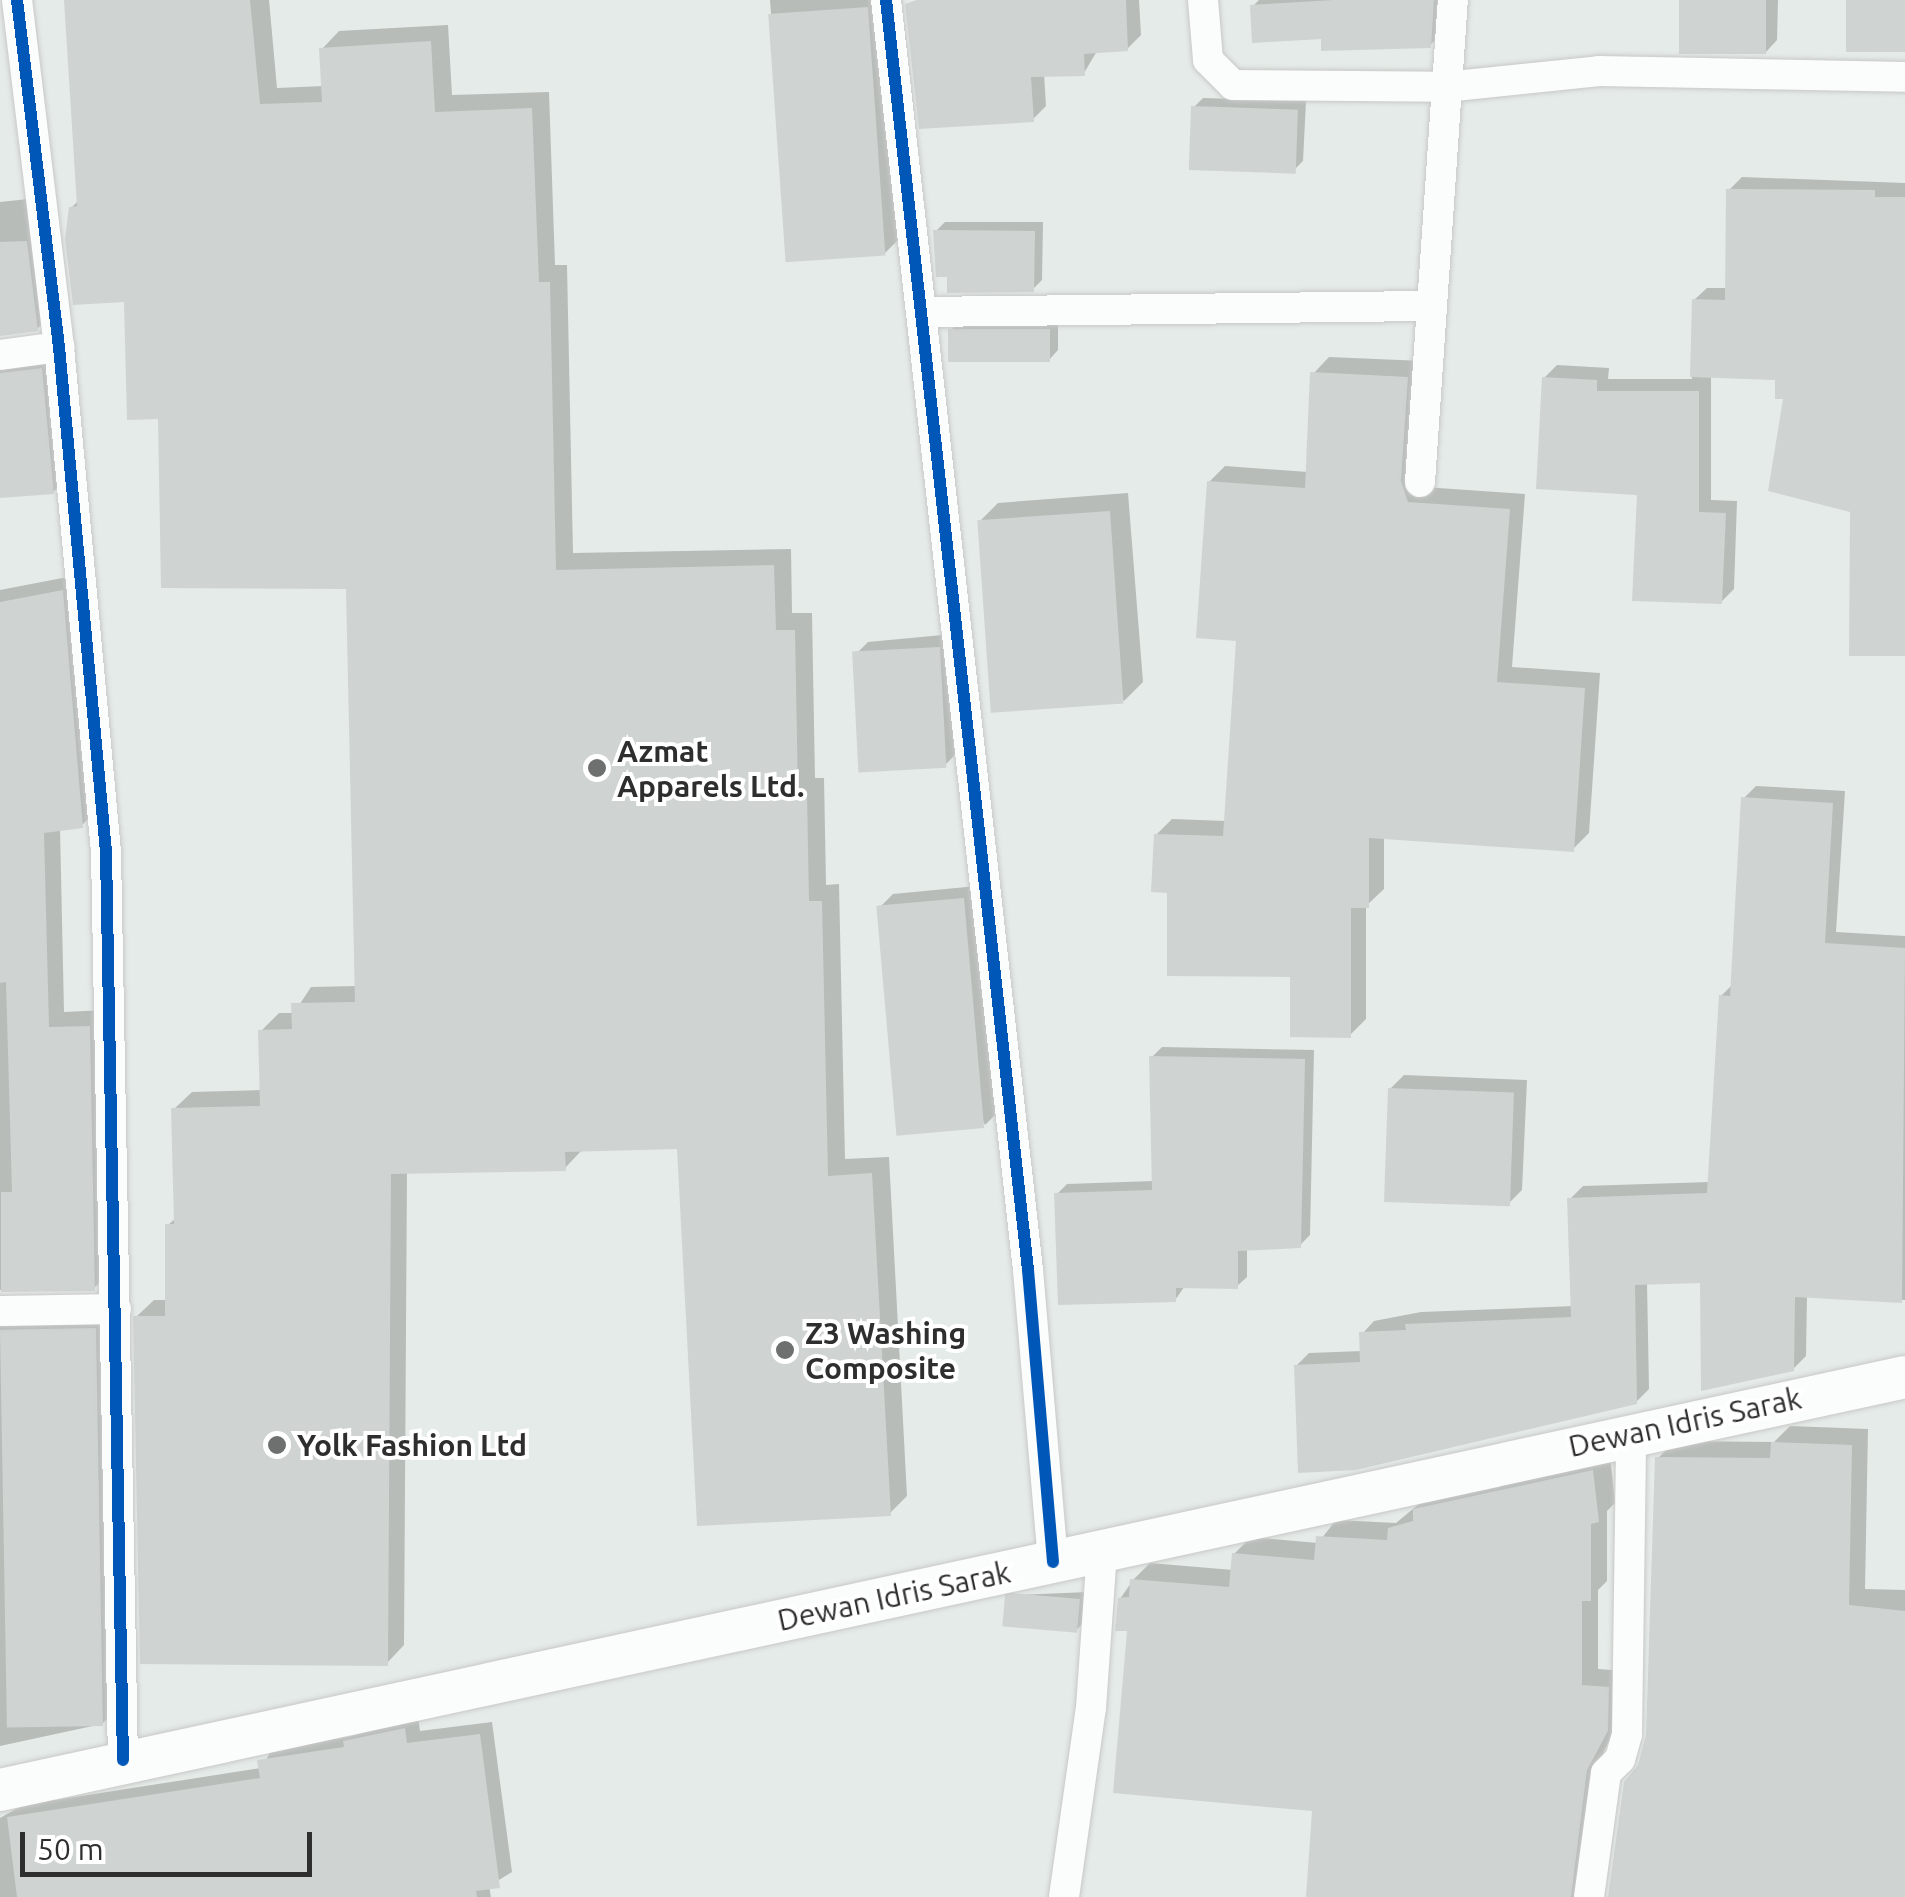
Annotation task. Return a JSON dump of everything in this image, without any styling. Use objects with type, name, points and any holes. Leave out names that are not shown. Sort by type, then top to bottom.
[{"type":"main road","name":"Dewan Idris Sarak","points":[[0,1790],[122,1760],[1905,1377]]},
{"type":"street","points":[[18,0],[12,59],[60,346],[106,852],[122,1760]]},
{"type":"street","points":[[886,0],[1028,1270],[1054,1562]]},
{"type":"street","points":[[1204,0],[1208,60],[1233,85],[1445,87],[1599,71],[1905,77]]},
{"type":"street","points":[[1420,482],[1429,306],[1453,0]]},
{"type":"street","points":[[921,312],[1429,306]]},
{"type":"street","points":[[0,355],[60,346]]},
{"type":"street","points":[[0,1311],[116,1309]]},
{"type":"street","points":[[1589,1897],[1606,1773],[1620,1760],[1627,1734],[1631,1433]]},
{"type":"street","points":[[1064,1897],[1091,1708],[1102,1551]]},
{"type":"building","points":[[64,0],[250,0],[260,104],[322,102],[319,48],[431,41],[435,112],[532,108],[539,282],[550,282],[556,570],[774,565],[776,630],[795,630],[798,794],[807,794],[809,901],[822,901],[828,1176],[872,1173],[891,1516],[697,1526],[677,1149],[565,1152],[566,1171],[391,1174],[388,1666],[140,1664],[133,1316],[165,1316],[165,1224],[174,1224],[171,1108],[260,1106],[258,1030],[292,1029],[291,1003],[355,1002],[346,589],[161,588],[158,419],[127,420],[124,302],[73,305],[65,239],[69,207],[77,206]]},
{"type":"building","points":[[917,0],[1126,0],[1128,51],[1084,54],[1085,76],[1031,77],[1034,122],[919,129],[905,4]]},
{"type":"building","points":[[1434,0],[1431,48],[1321,51],[1321,39],[1252,43],[1250,5]]},
{"type":"building","points":[[1679,0],[1766,0],[1766,54],[1679,54]]},
{"type":"building","points":[[1846,0],[1905,0],[1905,52],[1846,52]]},
{"type":"building","points":[[868,7],[885,255],[786,262],[768,14]]},
{"type":"building","points":[[1191,106],[1298,110],[1296,174],[1189,170]]},
{"type":"building","points":[[1726,189],[1875,190],[1875,197],[1905,197],[1905,656],[1849,656],[1850,512],[1768,491],[1783,399],[1775,399],[1775,380],[1690,377],[1692,299],[1725,300]]},
{"type":"building","points":[[933,230],[1035,231],[1034,292],[947,293],[947,277],[936,277]]},
{"type":"building","points":[[27,241],[38,331],[0,336],[0,242]]},
{"type":"building","points":[[948,329],[1050,329],[1050,362],[948,362]]},
{"type":"building","points":[[42,368],[54,494],[0,498],[0,373]]},
{"type":"building","points":[[1310,372],[1408,377],[1401,481],[1408,502],[1510,509],[1497,682],[1585,688],[1574,852],[1369,838],[1369,908],[1351,908],[1351,1038],[1290,1037],[1290,977],[1167,976],[1167,893],[1151,892],[1154,834],[1223,836],[1236,641],[1196,638],[1207,481],[1305,488]]},
{"type":"building","points":[[1542,377],[1597,380],[1597,391],[1699,391],[1699,512],[1726,513],[1722,604],[1632,601],[1637,495],[1536,489]]},
{"type":"building","points":[[1110,511],[1123,704],[991,713],[977,520]]},
{"type":"building","points":[[63,590],[83,828],[44,833],[49,1027],[90,1026],[95,1291],[1,1292],[1,1192],[12,1192],[6,982],[0,983],[0,602]]},
{"type":"building","points":[[940,647],[946,768],[858,772],[852,652]]},
{"type":"building","points":[[1741,797],[1833,803],[1825,943],[1905,948],[1902,1303],[1795,1297],[1794,1371],[1701,1391],[1700,1283],[1635,1285],[1637,1404],[1356,1470],[1298,1473],[1294,1365],[1360,1362],[1359,1332],[1406,1330],[1405,1324],[1571,1317],[1567,1198],[1707,1193],[1719,995],[1730,996]]},
{"type":"building","points":[[964,898],[984,1128],[896,1136],[876,906]]},
{"type":"building","points":[[1149,1056],[1305,1059],[1301,1248],[1238,1251],[1238,1289],[1176,1288],[1176,1302],[1058,1305],[1054,1193],[1152,1190]]},
{"type":"building","points":[[1388,1088],[1514,1092],[1510,1206],[1384,1202]]},
{"type":"building","points":[[96,1328],[103,1726],[7,1728],[0,1330]]},
{"type":"building","points":[[1771,1442],[1852,1445],[1849,1605],[1905,1611],[1905,1897],[1608,1897],[1624,1782],[1638,1765],[1646,1735],[1655,1457],[1770,1458]]},
{"type":"building","points":[[1593,1470],[1599,1522],[1591,1524],[1591,1601],[1582,1601],[1582,1685],[1609,1687],[1608,1731],[1587,1770],[1571,1897],[1306,1897],[1312,1811],[1113,1793],[1127,1631],[1115,1631],[1118,1598],[1129,1597],[1130,1579],[1229,1587],[1232,1553],[1314,1560],[1316,1536],[1387,1540],[1388,1528],[1413,1521],[1413,1509]]},
{"type":"building","points":[[1005,1592],[1080,1599],[1077,1633],[1002,1626]]},
{"type":"building","points":[[405,1728],[407,1743],[480,1734],[500,1888],[476,1891],[477,1897],[17,1897],[7,1817],[260,1778],[257,1760],[344,1747],[343,1741]]},
{"type":"cycle path","points":[[17,0],[59,347],[106,852],[123,1760]]},
{"type":"cycle path","points":[[886,0],[1028,1270],[1053,1562]]},
{"type":"place","name":"Azmat Apparels Ltd.","points":[[597,768]]},
{"type":"place","name":"Z3 Washing Composite","points":[[785,1350]]},
{"type":"place","name":"Yolk Fashion Ltd","points":[[277,1445]]}]
